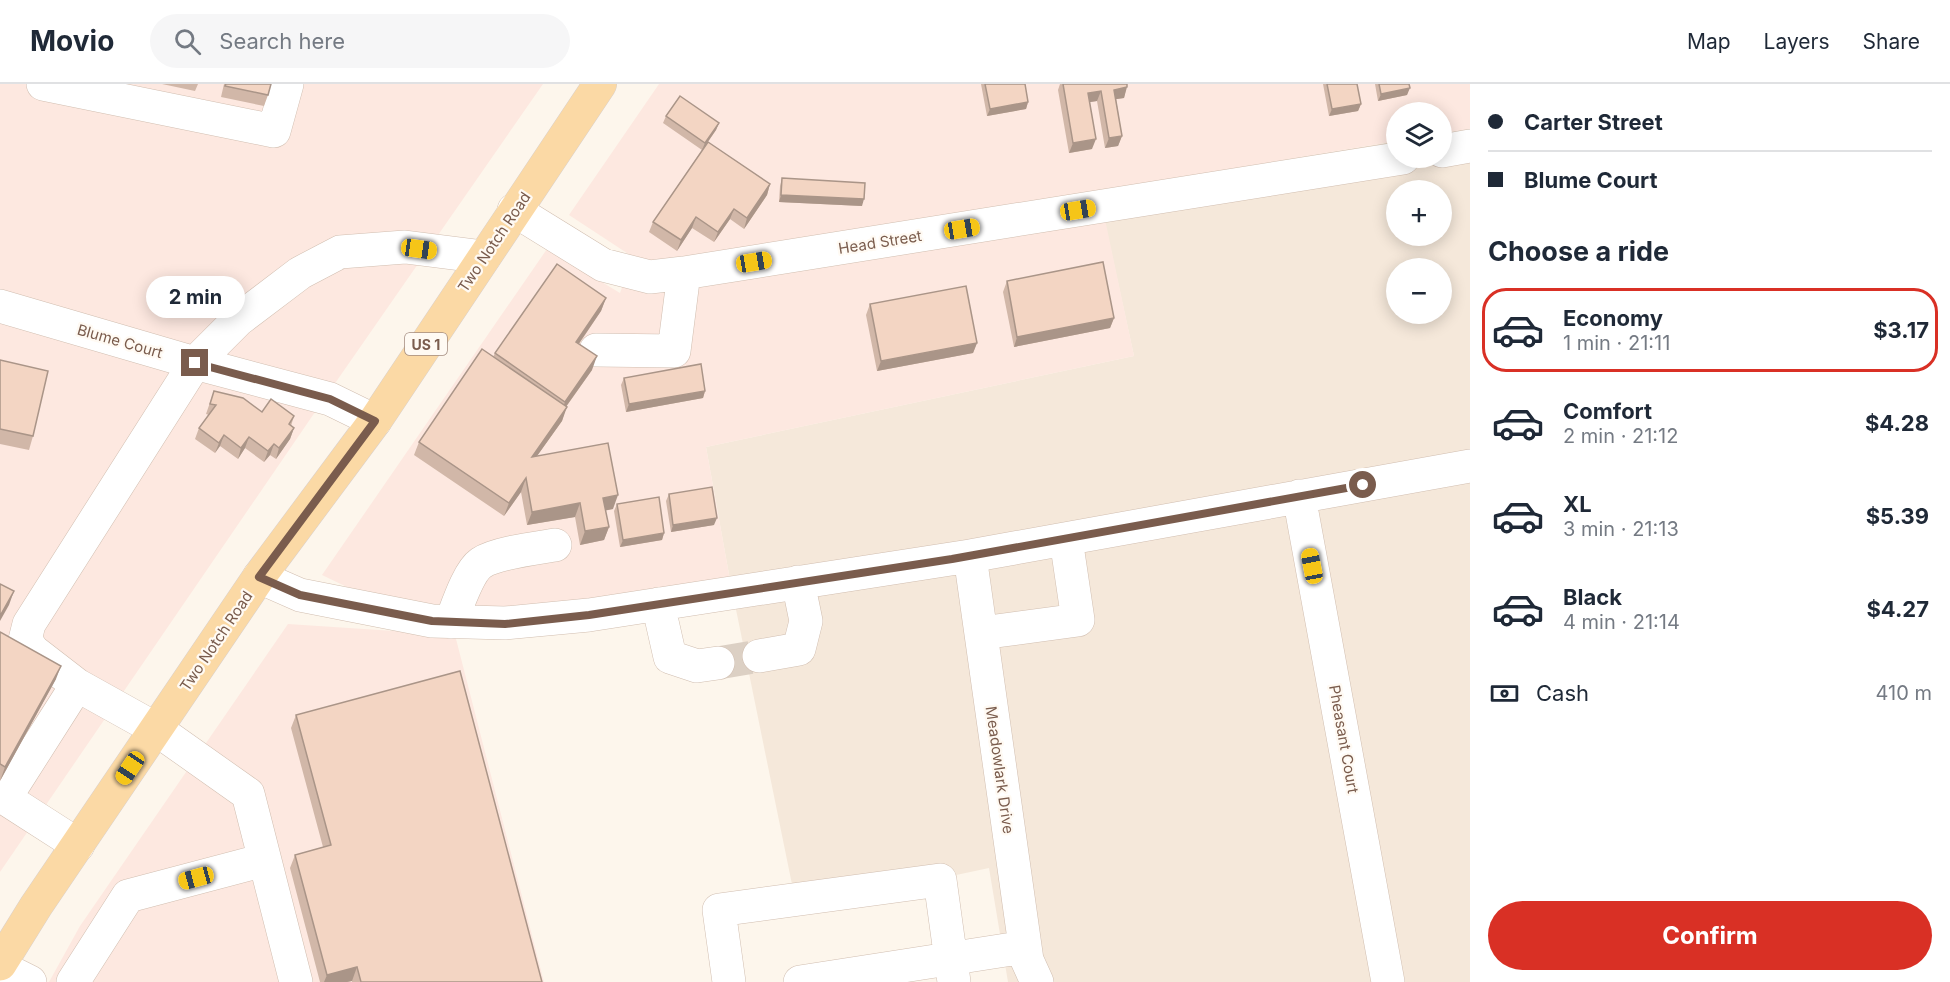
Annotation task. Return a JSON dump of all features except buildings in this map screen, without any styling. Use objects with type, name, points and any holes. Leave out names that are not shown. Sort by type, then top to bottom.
[{"type":"main road","name":"Two Notch Road","points":[[0,965],[36,906],[259,577],[375,421],[600,84]]},
{"type":"street","points":[[43,84],[274,131],[287,84]]},
{"type":"street","points":[[1452,149],[1470,146]]},
{"type":"street","name":"Head Street","points":[[514,210],[603,265],[650,277],[1386,161]]},
{"type":"street","points":[[296,982],[248,794],[156,729],[77,685],[33,651],[25,640],[30,624],[195,363],[238,320],[300,273],[340,252],[405,247],[484,257]]},
{"type":"street","points":[[596,350],[674,351],[684,273]]},
{"type":"street","name":"Blume Court","points":[[0,306],[195,363],[330,399],[375,421]]},
{"type":"street","points":[[259,577],[300,595],[432,621],[505,624],[589,615],[970,556],[1470,466]]},
{"type":"street","name":"Pheasant Court","points":[[1299,496],[1388,982]]},
{"type":"street","points":[[981,633],[1078,620],[1066,538]]},
{"type":"street","points":[[451,622],[464,588],[481,563],[513,552],[555,545]]},
{"type":"street","name":"Meadowlark Drive","points":[[970,556],[1027,960],[1037,982]]},
{"type":"street","points":[[759,656],[799,650],[806,621],[798,582]]},
{"type":"street","points":[[658,604],[670,657],[697,666],[718,663]]},
{"type":"street","points":[[77,685],[2,796],[78,845]]},
{"type":"street","points":[[73,982],[128,896],[264,860]]},
{"type":"street","points":[[729,982],[719,910],[940,880],[952,970]]},
{"type":"street","points":[[800,982],[952,970],[1025,947]]},
{"type":"street","points":[[0,965],[30,982]]},
{"type":"shaded area","points":[[0,84],[543,84],[0,872]]},
{"type":"shaded area","points":[[659,84],[1470,84],[1470,129],[1452,132],[1452,102],[1386,102],[1386,143],[1099,191],[1134,356],[706,447],[730,580],[509,610],[405,602],[347,587],[322,575],[547,249],[620,293],[633,257],[569,215]]},
{"type":"shaded area","points":[[1470,129],[1470,982],[1008,982],[989,868],[797,909],[730,580],[706,447],[1134,356],[1098,191],[1386,143],[1386,168],[1452,168],[1452,132]]},
{"type":"shaded area","points":[[288,624],[455,635],[544,982],[49,982],[80,926]]},
{"type":"tunnel","points":[[718,663],[759,656]]},
{"type":"route","points":[[195,363],[330,399],[375,421],[259,577],[300,595],[432,621],[505,624],[589,615],[970,556],[1363,485]]}]
